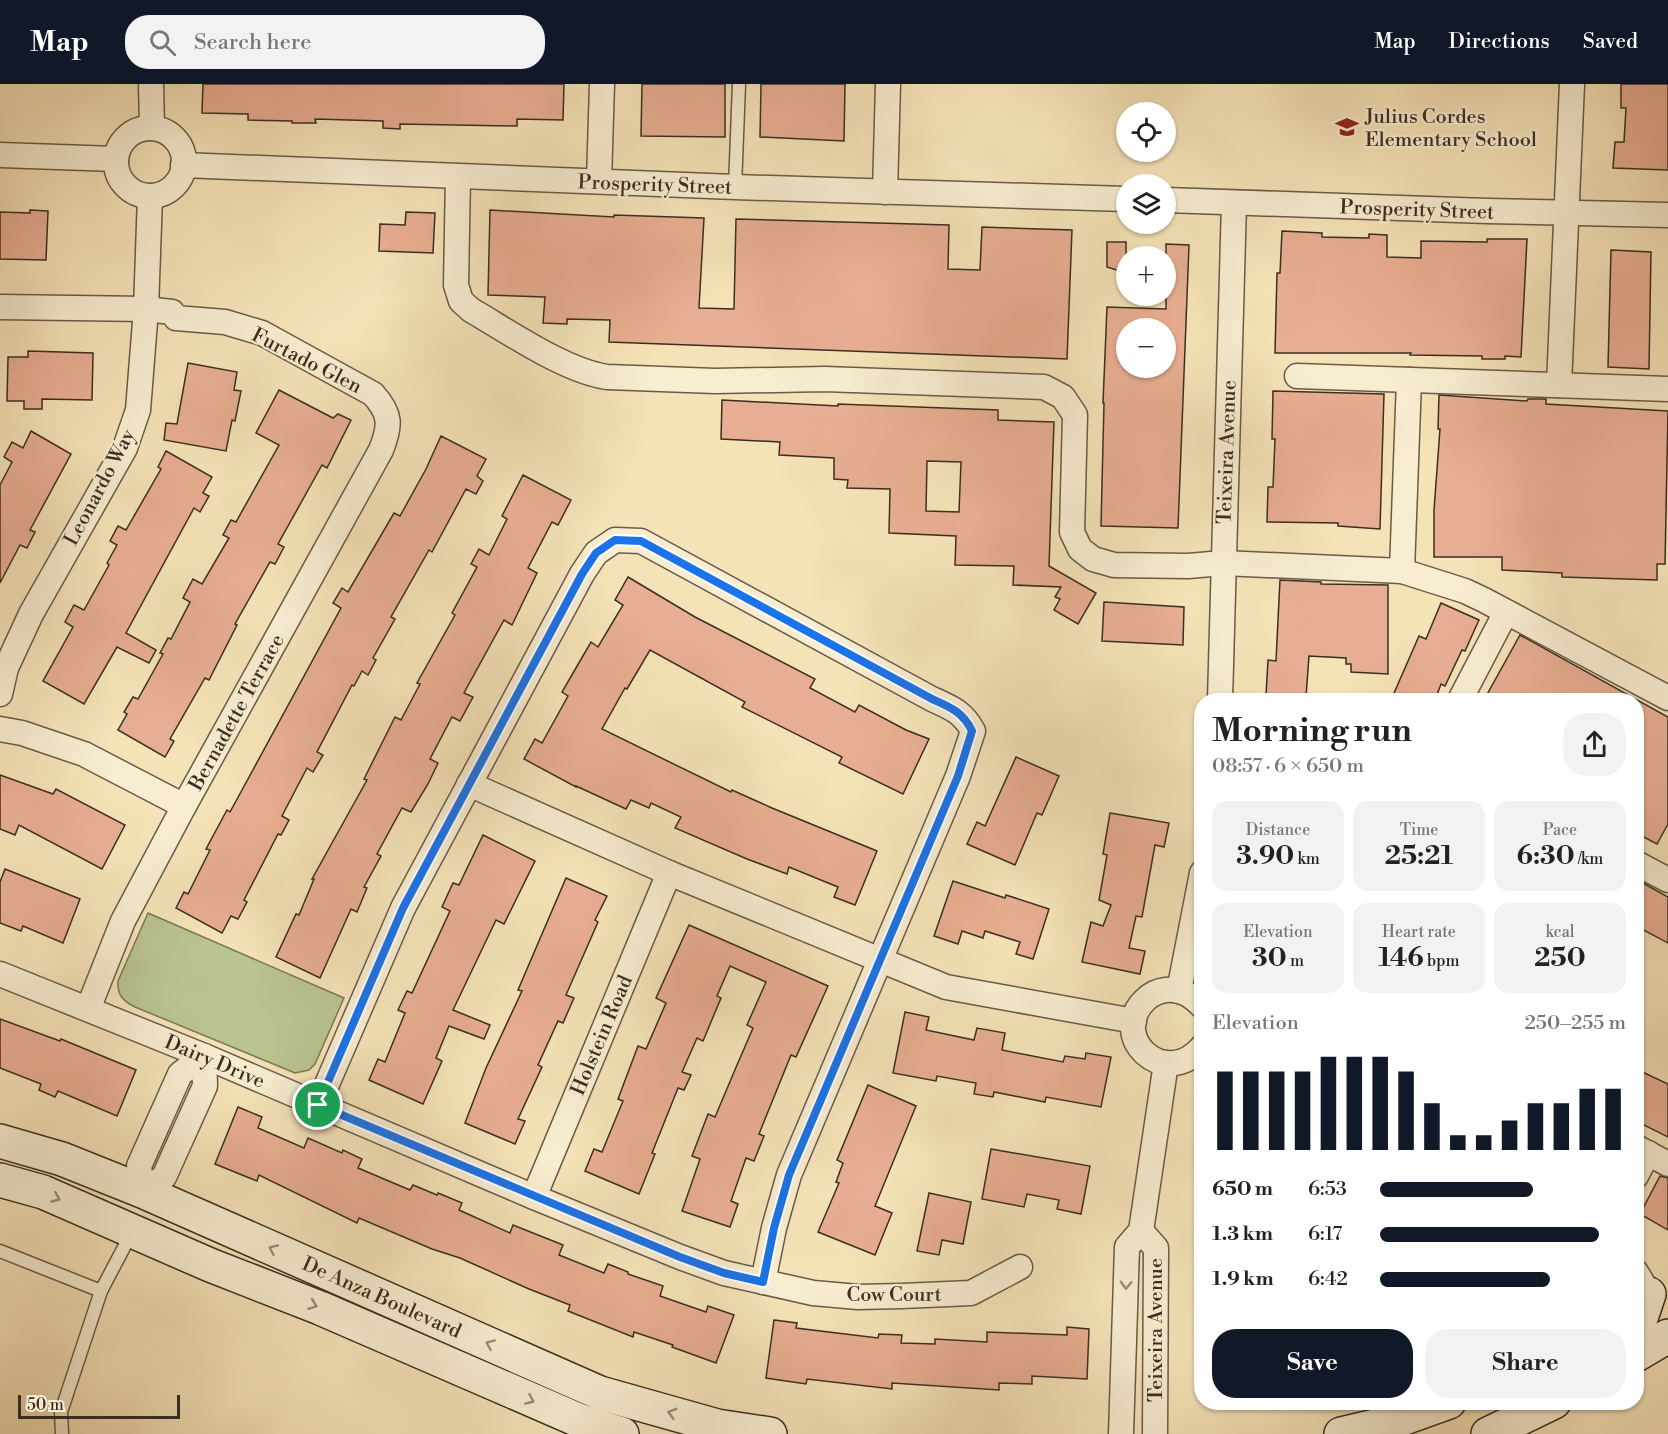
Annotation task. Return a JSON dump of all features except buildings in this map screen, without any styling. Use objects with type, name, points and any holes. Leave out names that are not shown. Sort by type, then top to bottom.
[{"type":"street","points":[[151,84],[152,128]]},
{"type":"street","points":[[598,181],[602,84]]},
{"type":"street","points":[[885,192],[888,84]]},
{"type":"street","points":[[1559,384],[1572,84]]},
{"type":"street","points":[[152,128],[162,130],[179,144],[183,154],[183,165],[176,183],[160,194],[150,196],[129,189],[117,171],[116,159],[124,140],[132,133],[152,128]]},
{"type":"street","points":[[0,155],[116,159]]},
{"type":"street","name":"Prosperity Street","points":[[183,165],[458,177],[1116,199]]},
{"type":"street","points":[[458,177],[456,285],[461,301],[471,310],[569,366],[592,375],[607,377],[715,381],[825,380],[1044,387],[1064,397],[1075,415],[1072,532],[1080,549],[1094,559],[1114,565],[1188,566],[1223,563],[1402,571],[1465,591],[1668,698]]},
{"type":"street","name":"Leonardo Way","points":[[0,693],[6,668],[31,614],[125,448],[138,410],[147,309],[150,196]]},
{"type":"street","name":"Prosperity Street","points":[[1176,200],[1668,215]]},
{"type":"street","name":"Teixeira Avenue","points":[[1220,693],[1234,203]]},
{"type":"street","name":"Furtado Glen","points":[[0,307],[147,309],[172,312],[177,318],[225,322],[262,333],[373,394],[385,407],[388,418]]},
{"type":"street","points":[[1297,376],[1668,389]]},
{"type":"street","points":[[1402,571],[1409,380]]},
{"type":"street","name":"Bernadette Terrace","points":[[88,1009],[123,921],[381,450],[388,432],[388,418]]},
{"type":"street","points":[[318,1105],[403,908],[582,574],[596,553],[615,540],[641,541],[932,699],[954,708],[967,719],[972,731],[958,776],[789,1175],[774,1228],[763,1282]]},
{"type":"street","points":[[1464,693],[1506,612]]},
{"type":"street","points":[[0,729],[22,733],[84,754],[184,806]]},
{"type":"street","points":[[469,784],[669,873],[946,987],[1134,1021]]},
{"type":"street","points":[[1644,867],[1668,880]]},
{"type":"street","name":"Holstein Road","points":[[534,1197],[669,873]]},
{"type":"street","points":[[1179,991],[1194,914]]},
{"type":"street","name":"Dairy Drive","points":[[0,974],[204,1056],[680,1257],[724,1273],[763,1282]]},
{"type":"street","points":[[1194,998],[1179,991],[1160,991],[1141,1004],[1134,1021],[1135,1038],[1140,1048],[1149,1057],[1166,1063],[1184,1062],[1194,1056]]},
{"type":"street","points":[[91,1213],[142,1191],[139,1166],[180,1074],[204,1056]]},
{"type":"street","name":"Teixeira Avenue","points":[[1121,1434],[1127,1247],[1141,1231],[1166,1063]]},
{"type":"street","name":"De Anza Boulevard","points":[[0,1141],[62,1159],[142,1191],[600,1393],[717,1426],[770,1434]]},
{"type":"street","name":"De Anza Boulevard","points":[[0,1180],[43,1192],[210,1266],[320,1308],[578,1420],[622,1434]]},
{"type":"street","points":[[132,1231],[181,1209]]},
{"type":"street","name":"Teixeira Avenue","points":[[1141,1231],[1156,1248],[1155,1434]]},
{"type":"street","name":"Cow Court","points":[[763,1282],[813,1293],[858,1297],[971,1293],[1020,1267]]},
{"type":"street","points":[[1644,1303],[1648,1288]]},
{"type":"street","points":[[1644,1350],[1668,1336]]},
{"type":"street","points":[[1341,1434],[1396,1421],[1427,1410]]},
{"type":"street","points":[[1488,1434],[1538,1410]]},
{"type":"lane","points":[[735,187],[739,84]]},
{"type":"lane","points":[[62,1434],[61,1412],[101,1291],[132,1231]]},
{"type":"lane","points":[[0,1251],[101,1291]]},
{"type":"green space","points":[[148,913],[344,998],[315,1064],[309,1070],[295,1073],[135,1007],[124,1000],[120,994],[118,981]]},
{"type":"place","name":"Julius Cordes Elementary School","points":[[1347,127]]},
{"type":"route","points":[[615,540],[641,541],[932,699],[954,708],[967,719],[972,731],[968,750],[958,776],[789,1175],[774,1228],[763,1282],[724,1273],[680,1257],[318,1105],[403,908],[582,574],[596,553],[615,540]]}]
